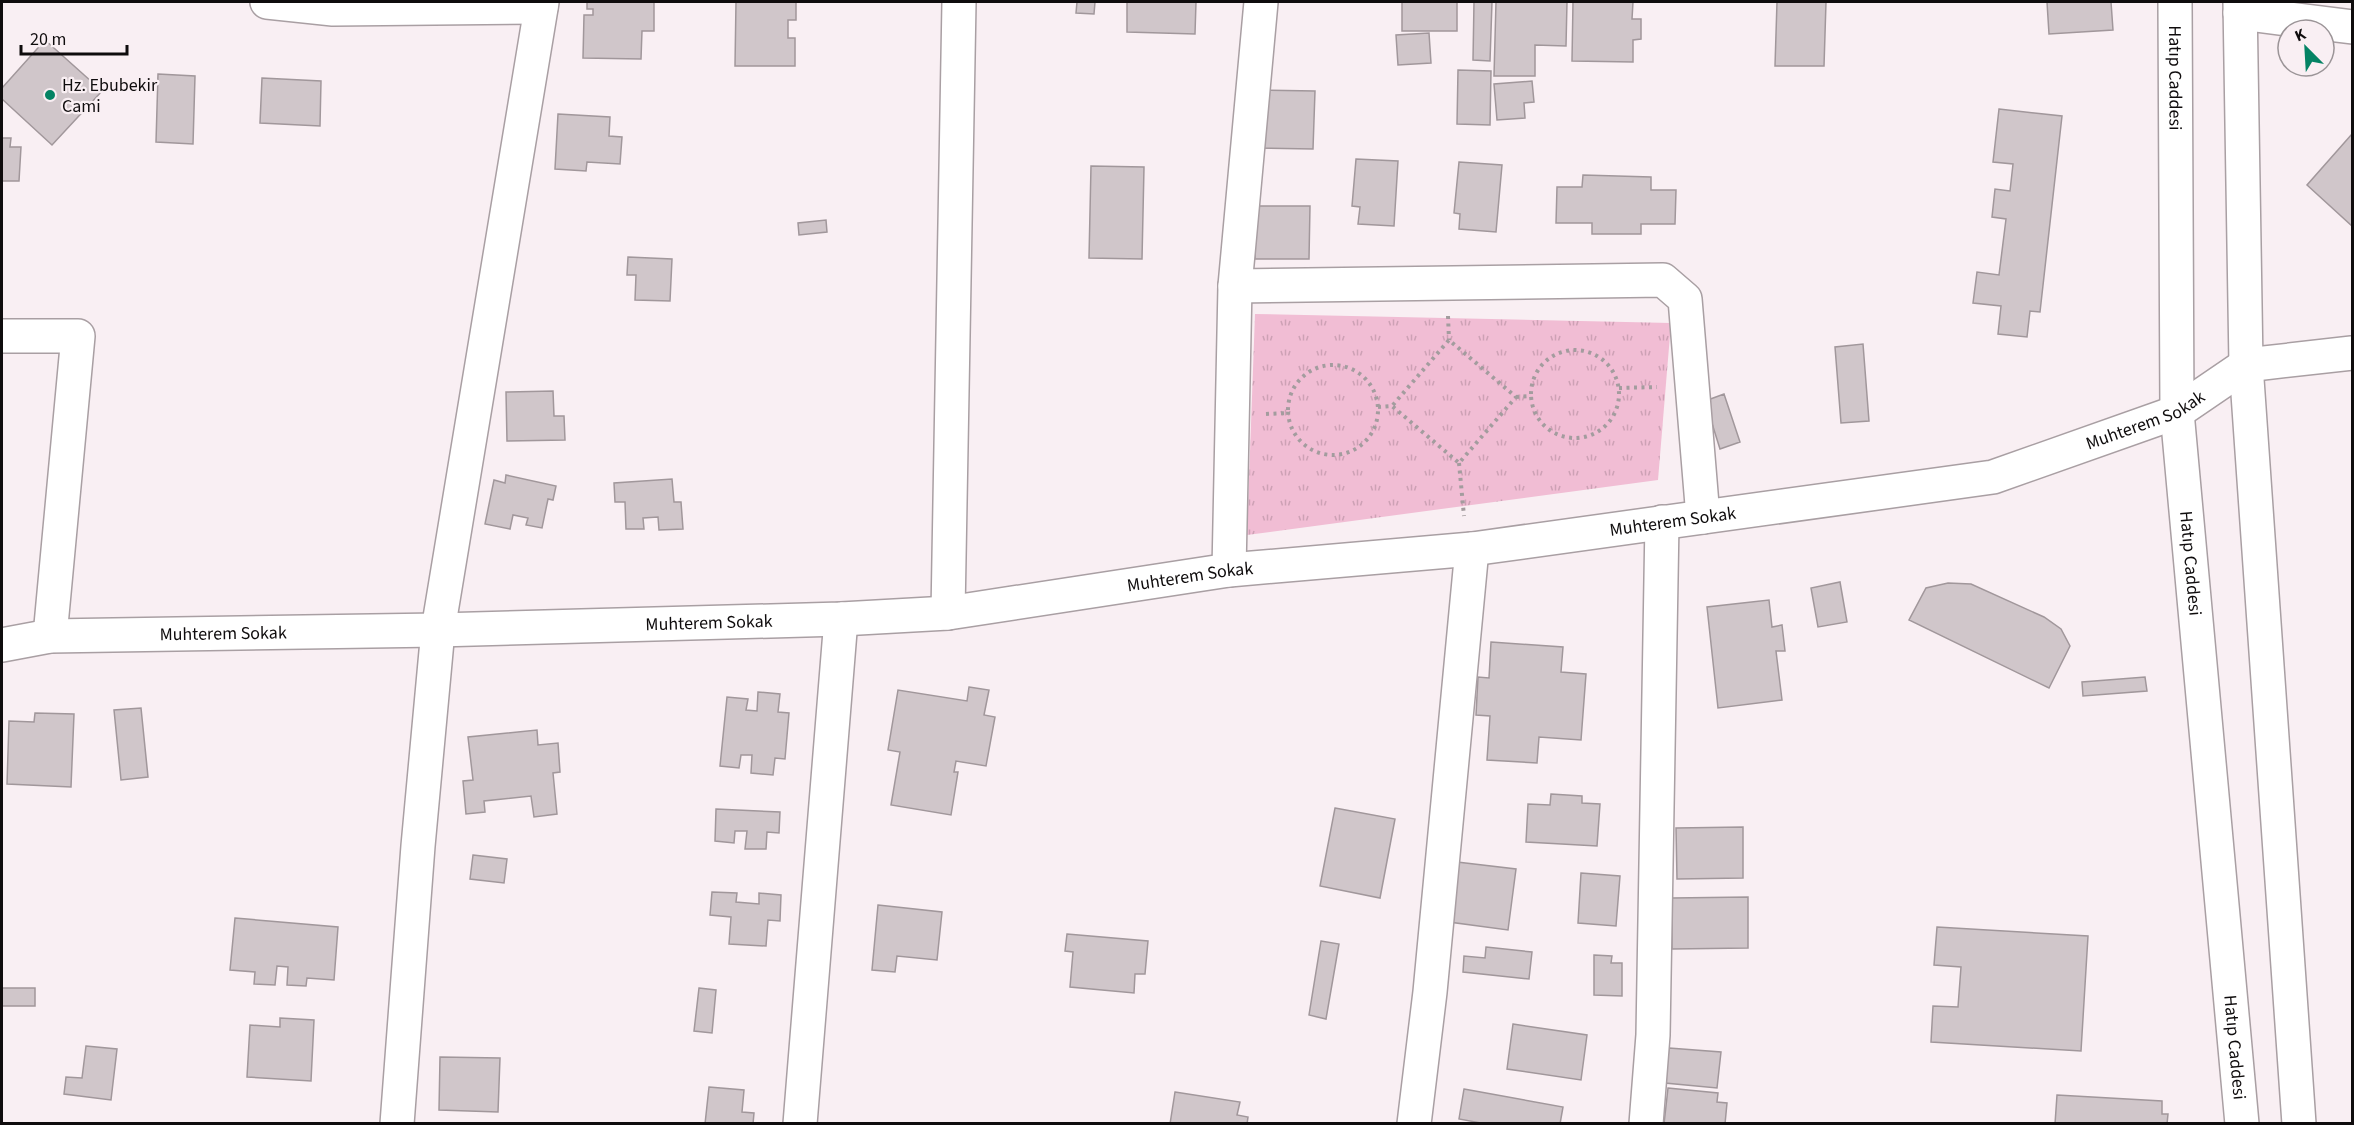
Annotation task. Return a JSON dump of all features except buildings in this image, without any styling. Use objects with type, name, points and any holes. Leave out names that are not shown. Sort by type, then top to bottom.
[{"type":"street","points":[[267,2],[333,9],[542,4],[438,630],[397,1124]]},
{"type":"street","points":[[948,613],[959,2]]},
{"type":"street","points":[[1229,570],[1235,286],[1261,2]]},
{"type":"street","name":"Hatıp Caddesi","points":[[2175,2],[2177,412],[2242,1124]]},
{"type":"street","points":[[2299,1124],[2246,365],[2240,7],[2352,27]]},
{"type":"street","points":[[1235,286],[1664,280],[1685,299],[1703,517]]},
{"type":"street","points":[[2,336],[78,336],[50,636]]},
{"type":"street","name":"Muhterem Sokak","points":[[2,645],[50,636],[438,630],[841,619],[948,613],[1229,570],[1469,549],[1993,477],[2177,412],[2246,365],[2352,353]]},
{"type":"street","points":[[1646,1124],[1653,1035],[1662,522]]},
{"type":"street","points":[[1414,1124],[1430,992],[1469,549]]},
{"type":"street","points":[[800,1124],[841,619]]},
{"type":"path","points":[[1392,406],[1449,340],[1516,397],[1531,396]]},
{"type":"path","points":[[1579,350],[1594,354],[1615,374],[1619,388],[1618,402],[1605,426],[1593,434],[1579,438],[1565,437],[1551,431],[1540,422],[1533,410],[1531,396],[1533,381],[1540,367],[1551,357],[1564,351],[1579,350]]},
{"type":"path","points":[[1329,364],[1344,365],[1357,371],[1368,380],[1376,393],[1378,407],[1376,422],[1369,437],[1358,448],[1344,454],[1328,455],[1313,451],[1300,442],[1291,429],[1287,413],[1288,399],[1293,386],[1309,371],[1329,364]]},
{"type":"path","points":[[1459,463],[1516,397]]},
{"type":"path","points":[[1378,407],[1392,406],[1459,463],[1469,549]]},
{"type":"green space","points":[[1255,314],[1671,323],[1658,480],[1247,535]]},
{"type":"place","name":"Hz. Ebubekir Cami","points":[[50,95]]}]
